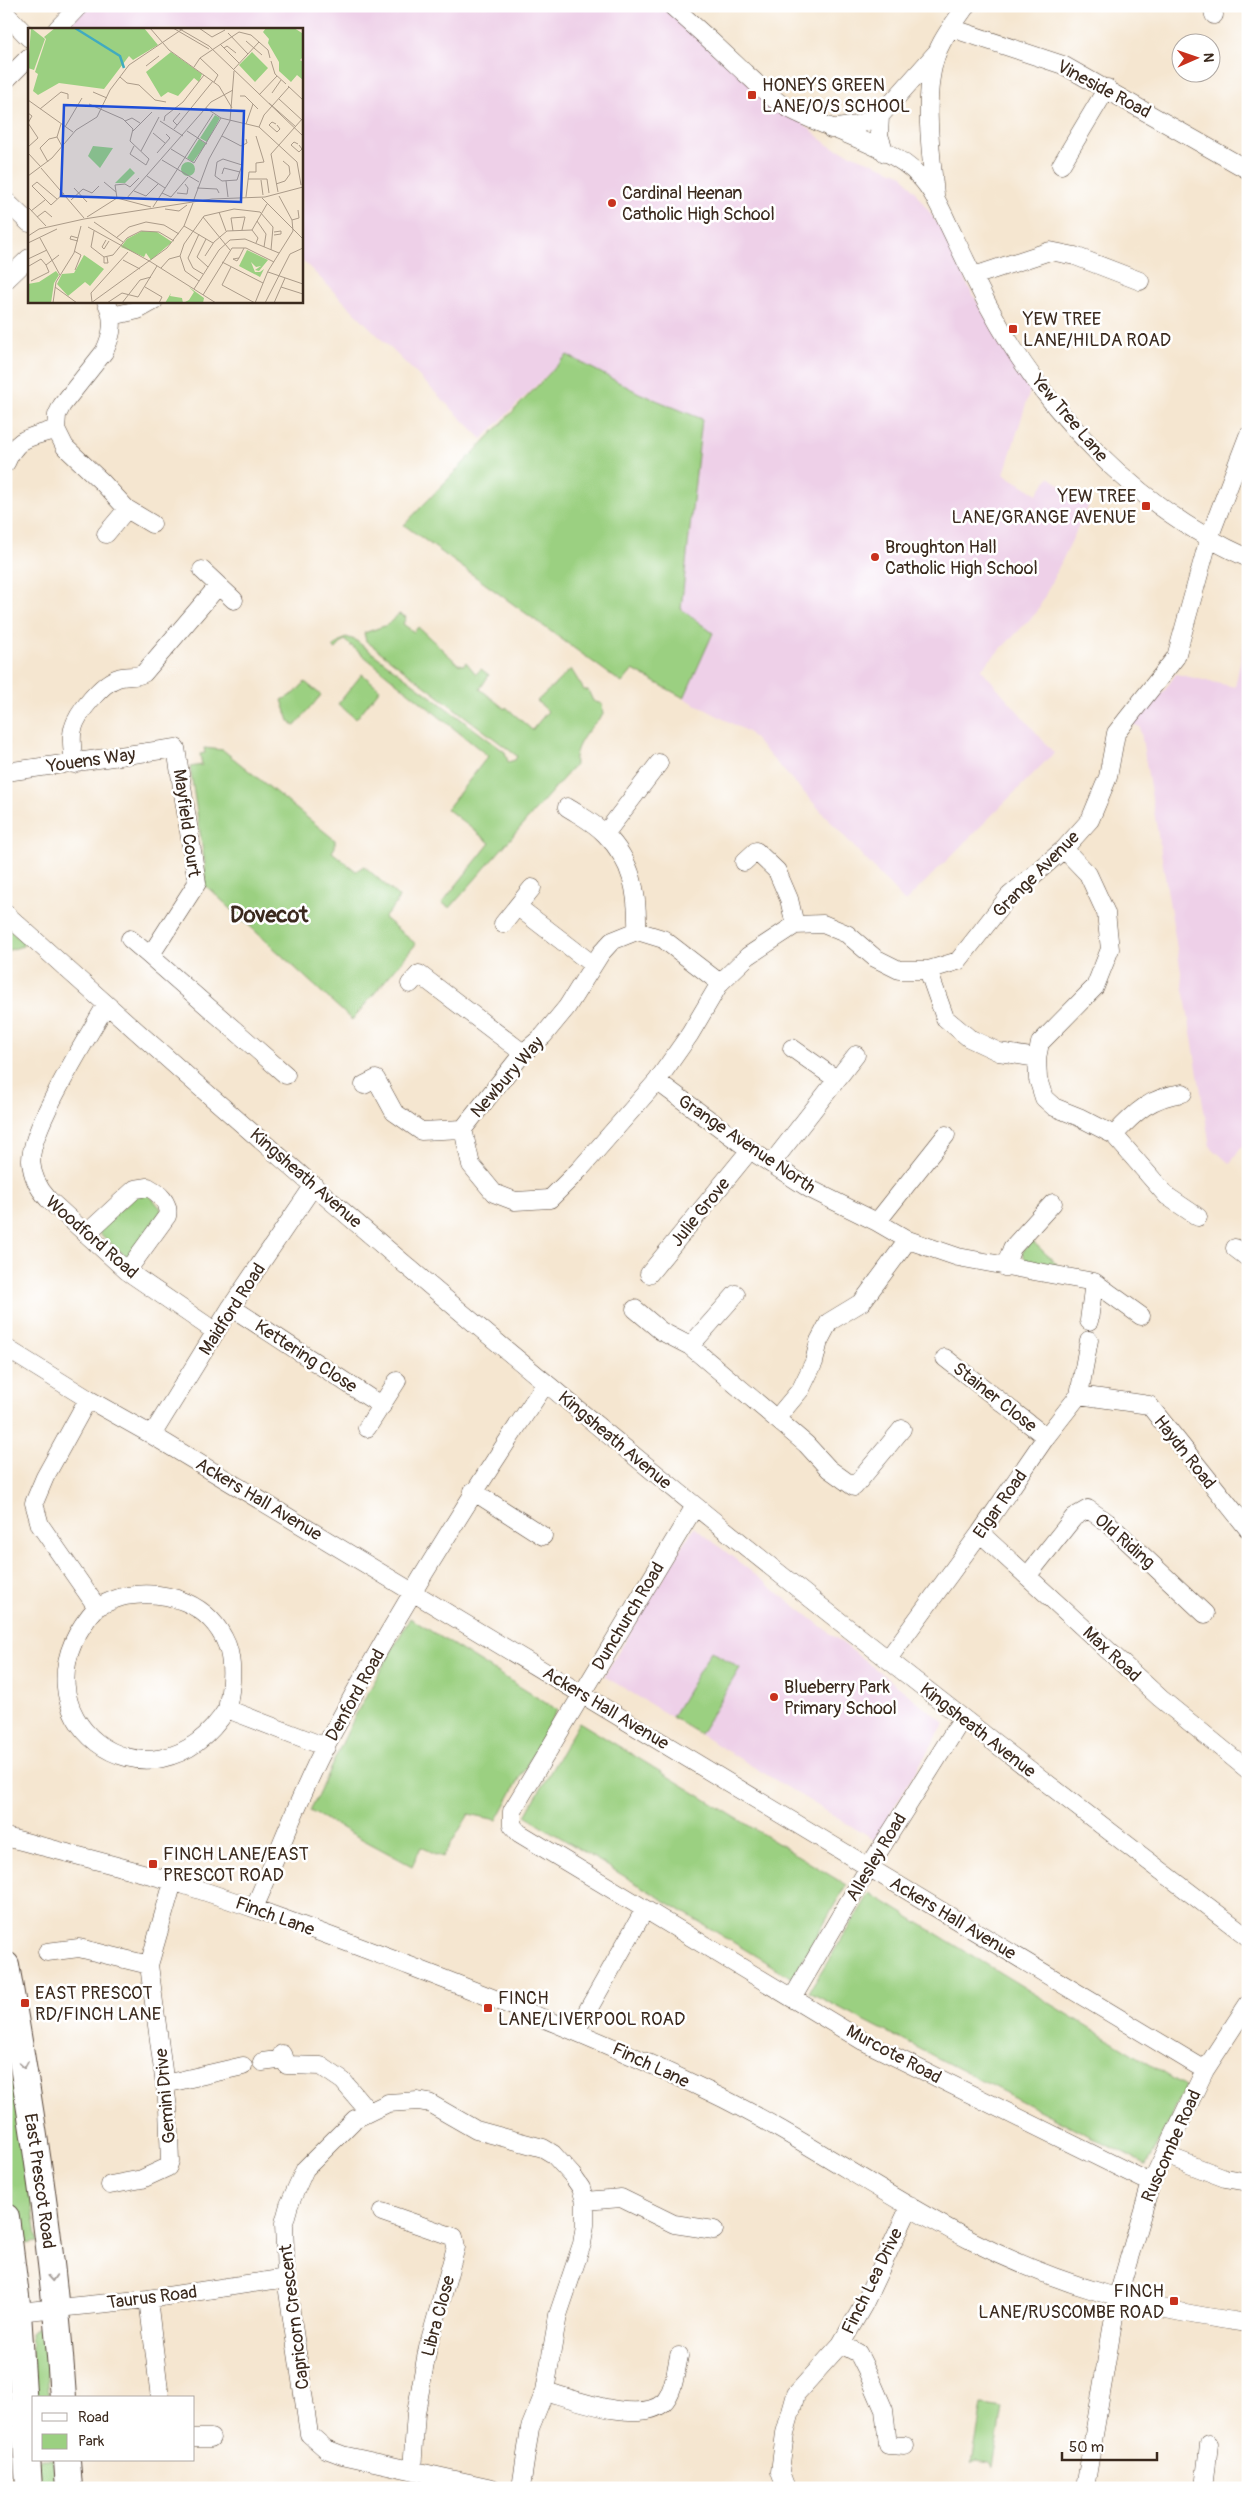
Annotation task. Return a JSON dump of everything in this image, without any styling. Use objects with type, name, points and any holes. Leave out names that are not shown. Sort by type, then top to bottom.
[{"type":"highway","name":"East Prescot Road","points":[[6,1965],[40,2173],[63,2396]]},
{"type":"highway","points":[[6,2217],[18,2312],[30,2488]]},
{"type":"highway","points":[[67,2462],[69,2488]]},
{"type":"street","points":[[58,28],[79,6]]},
{"type":"street","points":[[672,6],[780,104],[891,156],[920,176],[935,198]]},
{"type":"street","points":[[831,129],[856,125],[880,116],[938,50],[966,6]]},
{"type":"street","points":[[6,14],[28,37]]},
{"type":"street","name":"Vineside Road","points":[[951,28],[1063,65],[1107,88],[1248,170]]},
{"type":"street","points":[[935,198],[929,132],[932,76],[938,50]]},
{"type":"street","points":[[6,80],[28,58]]},
{"type":"street","points":[[1062,165],[1107,88]]},
{"type":"street","points":[[900,94],[916,90],[924,92],[930,98]]},
{"type":"street","points":[[880,116],[879,135],[891,156]]},
{"type":"street","points":[[891,156],[920,150],[927,142],[929,132]]},
{"type":"street","name":"Yew Tree Lane","points":[[935,198],[1008,340],[1050,399],[1079,434],[1111,466],[1144,494],[1209,538],[1248,558]]},
{"type":"street","points":[[6,201],[28,222]]},
{"type":"street","points":[[974,276],[1050,251],[1075,256],[1140,281]]},
{"type":"street","points":[[6,280],[28,259]]},
{"type":"street","points":[[152,302],[138,310],[109,308],[112,333],[108,344],[104,352],[62,405],[56,429],[64,447],[127,509],[152,524]]},
{"type":"street","points":[[8,451],[30,437],[56,429]]},
{"type":"street","name":"Grange Avenue","points":[[795,925],[823,924],[847,934],[875,958],[899,970],[928,970],[958,961],[1009,896],[1064,849],[1090,820],[1108,776],[1116,733],[1176,657],[1209,538],[1248,436]]},
{"type":"street","points":[[106,534],[127,509]]},
{"type":"street","points":[[202,570],[234,600]]},
{"type":"street","points":[[74,764],[72,730],[85,706],[111,682],[119,678],[139,677],[144,673],[218,586]]},
{"type":"street","name":"Youens Way","points":[[6,772],[74,764],[176,748]]},
{"type":"street","name":"Mayfield Court","points":[[153,952],[197,883],[176,748]]},
{"type":"street","points":[[605,834],[659,764]]},
{"type":"street","points":[[567,807],[605,834],[630,868],[637,903],[637,931],[663,939],[720,983]]},
{"type":"street","points":[[1064,849],[1088,874],[1106,914],[1110,949],[1096,986],[1040,1043],[1037,1058],[1038,1079],[1044,1098],[1054,1107],[1079,1117],[1114,1135],[1166,1196],[1198,1217]]},
{"type":"street","points":[[657,1081],[690,1034],[720,983],[748,956],[795,925],[789,900],[777,871],[756,851],[744,862]]},
{"type":"street","points":[[503,924],[532,888]]},
{"type":"street","points":[[518,907],[592,964]]},
{"type":"street","name":"Kingsheath Avenue","points":[[6,914],[106,1005],[314,1185],[546,1383],[695,1506],[888,1658],[962,1719],[1248,1937]]},
{"type":"street","name":"Newbury Way","points":[[637,931],[612,942],[592,964],[566,1007],[542,1036],[523,1053],[463,1129],[471,1165],[494,1193],[515,1201],[550,1199],[581,1168],[657,1081]]},
{"type":"street","points":[[130,939],[153,952],[286,1075]]},
{"type":"street","points":[[928,970],[945,1018],[969,1038],[999,1052],[1037,1058]]},
{"type":"street","points":[[410,984],[419,974],[523,1053]]},
{"type":"street","name":"Woodford Road","points":[[106,1005],[42,1121],[32,1148],[31,1162],[38,1188],[127,1271],[216,1332]]},
{"type":"street","points":[[792,1048],[836,1079]]},
{"type":"street","points":[[771,1164],[856,1055]]},
{"type":"street","points":[[364,1085],[376,1080],[394,1112],[421,1131],[463,1129]]},
{"type":"street","name":"Grange Avenue North","points":[[657,1081],[750,1150],[810,1189],[877,1222],[908,1240],[958,1257],[1094,1282],[1142,1316]]},
{"type":"street","points":[[1114,1135],[1136,1112],[1165,1095],[1184,1093]]},
{"type":"street","points":[[877,1222],[946,1135]]},
{"type":"street","name":"Julie Grove","points":[[649,1274],[750,1150]]},
{"type":"street","name":"Maidford Road","points":[[152,1435],[231,1307],[314,1185]]},
{"type":"street","points":[[86,1234],[135,1189],[148,1187],[153,1190],[166,1203],[168,1209],[166,1216],[127,1271]]},
{"type":"street","points":[[1005,1267],[1012,1248],[1053,1203]]},
{"type":"street","points":[[776,1419],[801,1389],[814,1362],[819,1340],[829,1322],[862,1302],[908,1240]]},
{"type":"street","points":[[1089,1321],[1094,1282]]},
{"type":"street","points":[[690,1346],[736,1294]]},
{"type":"street","name":"Kettering Close","points":[[231,1307],[382,1406]]},
{"type":"street","points":[[635,1309],[661,1331],[690,1346],[806,1444],[828,1469],[854,1487],[902,1429]]},
{"type":"street","name":"Elgar Road","points":[[888,1658],[980,1533],[1046,1437],[1079,1395],[1088,1340]]},
{"type":"street","name":"Ackers Hall Avenue","points":[[6,1348],[88,1399],[152,1435],[582,1693],[1205,2070]]},
{"type":"street","name":"Stainer Close","points":[[945,1358],[1046,1437]]},
{"type":"street","points":[[367,1428],[398,1381]]},
{"type":"street","name":"Denford Road","points":[[254,1908],[326,1747],[413,1592],[474,1491],[546,1383]]},
{"type":"street","name":"Haydn Road","points":[[1079,1395],[1149,1405],[1248,1529]]},
{"type":"street","points":[[88,1399],[45,1477],[34,1503],[40,1525],[97,1607]]},
{"type":"street","points":[[474,1491],[543,1536]]},
{"type":"street","name":"Dunchurch Road","points":[[646,1909],[519,1833],[512,1825],[512,1811],[695,1506]]},
{"type":"street","name":"Old Riding","points":[[1028,1575],[1074,1517],[1088,1509],[1106,1522],[1205,1614]]},
{"type":"street","name":"Max Road","points":[[980,1533],[1160,1698],[1248,1770]]},
{"type":"street","points":[[167,1595],[202,1610],[216,1625],[227,1646],[230,1665],[227,1710],[216,1726],[200,1739],[163,1759],[135,1760],[114,1754],[90,1739],[71,1715],[63,1684],[69,1650],[80,1625],[97,1607],[124,1597],[167,1595]]},
{"type":"street","points":[[227,1710],[326,1747]]},
{"type":"street","name":"Allesley Road","points":[[792,1997],[869,1868],[962,1719]]},
{"type":"street","name":"Finch Lane","points":[[6,1837],[173,1882],[254,1908],[576,2031],[711,2092],[815,2148],[910,2206],[971,2240],[1029,2268],[1117,2299],[1175,2312],[1248,2323]]},
{"type":"street","points":[[6,1850],[25,1842]]},
{"type":"street","name":"Gemini Drive","points":[[110,2184],[142,2179],[168,2167],[170,2131],[149,1965],[173,1882]]},
{"type":"street","points":[[576,2031],[646,1909]]},
{"type":"street","name":"Murcote Road","points":[[646,1909],[863,2041],[1151,2183]]},
{"type":"street","points":[[47,1952],[79,1948],[149,1965]]},
{"type":"street","name":"Ruscombe Road","points":[[1085,2488],[1117,2299],[1151,2183],[1205,2070],[1248,2004]]},
{"type":"street","points":[[262,2062],[283,2056],[287,2065],[321,2066],[343,2081],[368,2111]]},
{"type":"street","points":[[165,2084],[243,2066]]},
{"type":"street","name":"Capricorn Crescent","points":[[492,2488],[342,2455],[326,2449],[310,2434],[286,2278],[284,2223],[295,2188],[305,2169],[355,2119],[368,2111],[388,2103],[418,2101],[429,2103],[476,2130],[543,2148],[553,2154],[581,2188],[585,2201],[585,2226],[582,2244],[558,2315],[545,2391],[530,2428],[521,2488]]},
{"type":"street","points":[[1165,2155],[1224,2178],[1248,2182]]},
{"type":"street","points":[[585,2201],[621,2198],[674,2224],[714,2230]]},
{"type":"street","name":"Finch Lea Drive","points":[[786,2488],[780,2472],[785,2432],[796,2394],[841,2344],[864,2304],[910,2206]]},
{"type":"street","name":"Libra Close","points":[[382,2212],[454,2237],[456,2247],[428,2348],[416,2413],[412,2470]]},
{"type":"street","name":"Taurus Road","points":[[18,2312],[148,2299],[286,2278]]},
{"type":"street","points":[[148,2299],[160,2396]]},
{"type":"street","points":[[841,2344],[858,2353],[868,2373],[884,2410],[888,2445],[905,2446]]},
{"type":"street","points":[[545,2391],[633,2412],[647,2410],[662,2404],[668,2395],[680,2356]]},
{"type":"street","points":[[195,2438],[211,2438]]},
{"type":"street","points":[[1204,2488],[1209,2444]]},
{"type":"shaded area","points":[[79,6],[680,6],[773,97],[828,145],[903,175],[943,231],[969,288],[1030,391],[1004,474],[1037,494],[1049,477],[1089,505],[1037,612],[981,669],[1054,753],[905,902],[748,732],[684,698],[712,633],[681,609],[702,419],[639,393],[567,355],[482,439],[302,260],[302,28],[58,28]]},
{"type":"shaded area","points":[[1248,623],[1248,1143],[1245,1142],[1230,1164],[1210,1146],[1140,727],[1132,724],[1164,691],[1176,674],[1235,687]]},
{"type":"shaded area","name":"Blueberry Park Primary School","points":[[694,1527],[945,1723],[874,1840],[604,1676]]},
{"type":"green space","points":[[567,355],[639,393],[702,419],[681,609],[713,633],[684,698],[633,670],[622,683],[404,525]]},
{"type":"green space","points":[[399,614],[406,617],[403,624],[414,632],[418,627],[458,664],[464,665],[466,662],[476,674],[481,669],[489,675],[480,689],[505,709],[506,707],[532,730],[548,711],[537,701],[571,669],[584,690],[588,690],[593,701],[602,704],[603,715],[579,744],[576,751],[575,765],[450,908],[442,903],[490,843],[447,809],[488,756],[344,640],[336,649],[333,647],[346,637],[355,640],[505,752],[508,762],[515,760],[517,756],[366,641],[364,633],[387,625]]},
{"type":"green space","points":[[362,674],[380,689],[356,719],[338,704]]},
{"type":"green space","points":[[305,682],[321,695],[295,726],[289,721],[282,700],[295,693]]},
{"type":"green space","points":[[204,748],[223,750],[335,840],[335,847],[332,852],[356,871],[364,866],[399,897],[396,904],[384,918],[416,944],[352,1020],[205,885],[205,865],[190,767],[202,765],[200,754],[205,753]]},
{"type":"green space","points":[[6,926],[23,942],[23,946],[6,951]]},
{"type":"green space","points":[[139,1193],[148,1193],[162,1210],[130,1260],[97,1231]]},
{"type":"green space","points":[[1031,1240],[1058,1265],[1026,1261],[1022,1253]]},
{"type":"green space","points":[[410,1618],[557,1710],[497,1820],[469,1814],[443,1857],[421,1847],[412,1866],[310,1811],[356,1714]]},
{"type":"green space","points":[[711,1651],[740,1668],[700,1734],[672,1717]]},
{"type":"green space","points":[[579,1722],[846,1885],[792,1978],[525,1816]]},
{"type":"green space","points":[[870,1893],[1185,2086],[1169,2123],[1146,2165],[809,1992]]},
{"type":"green space","points":[[6,2041],[38,2242],[20,2245],[6,2159]]},
{"type":"green space","points":[[44,2321],[49,2396],[34,2396],[31,2333]]},
{"type":"green space","points":[[982,2405],[1003,2408],[993,2468],[990,2463],[976,2461],[972,2464]]},
{"type":"green space","points":[[38,2462],[53,2462],[55,2488],[40,2488]]},
{"type":"place","name":"HONEYS GREEN LANE/O/S SCHOOL","points":[[752,95]]},
{"type":"place","name":"Cardinal Heenan Catholic High School","points":[[612,203]]},
{"type":"place","name":"YEW TREE LANE/HILDA ROAD","points":[[1013,329]]},
{"type":"place","name":"YEW TREE LANE/GRANGE AVENUE","points":[[1146,506]]},
{"type":"place","name":"Broughton Hall Catholic High School","points":[[875,557]]},
{"type":"place","name":"Blueberry Park Primary School","points":[[774,1697]]},
{"type":"place","name":"FINCH LANE/EAST PRESCOT ROAD","points":[[153,1864]]},
{"type":"place","name":"EAST PRESCOT RD/FINCH LANE","points":[[25,2003]]},
{"type":"place","name":"FINCH LANE/LIVERPOOL ROAD","points":[[488,2008]]},
{"type":"place","name":"FINCH LANE/RUSCOMBE ROAD","points":[[1174,2301]]},
{"type":"district","name":"Dovecot","points":[[269,914]]}]
